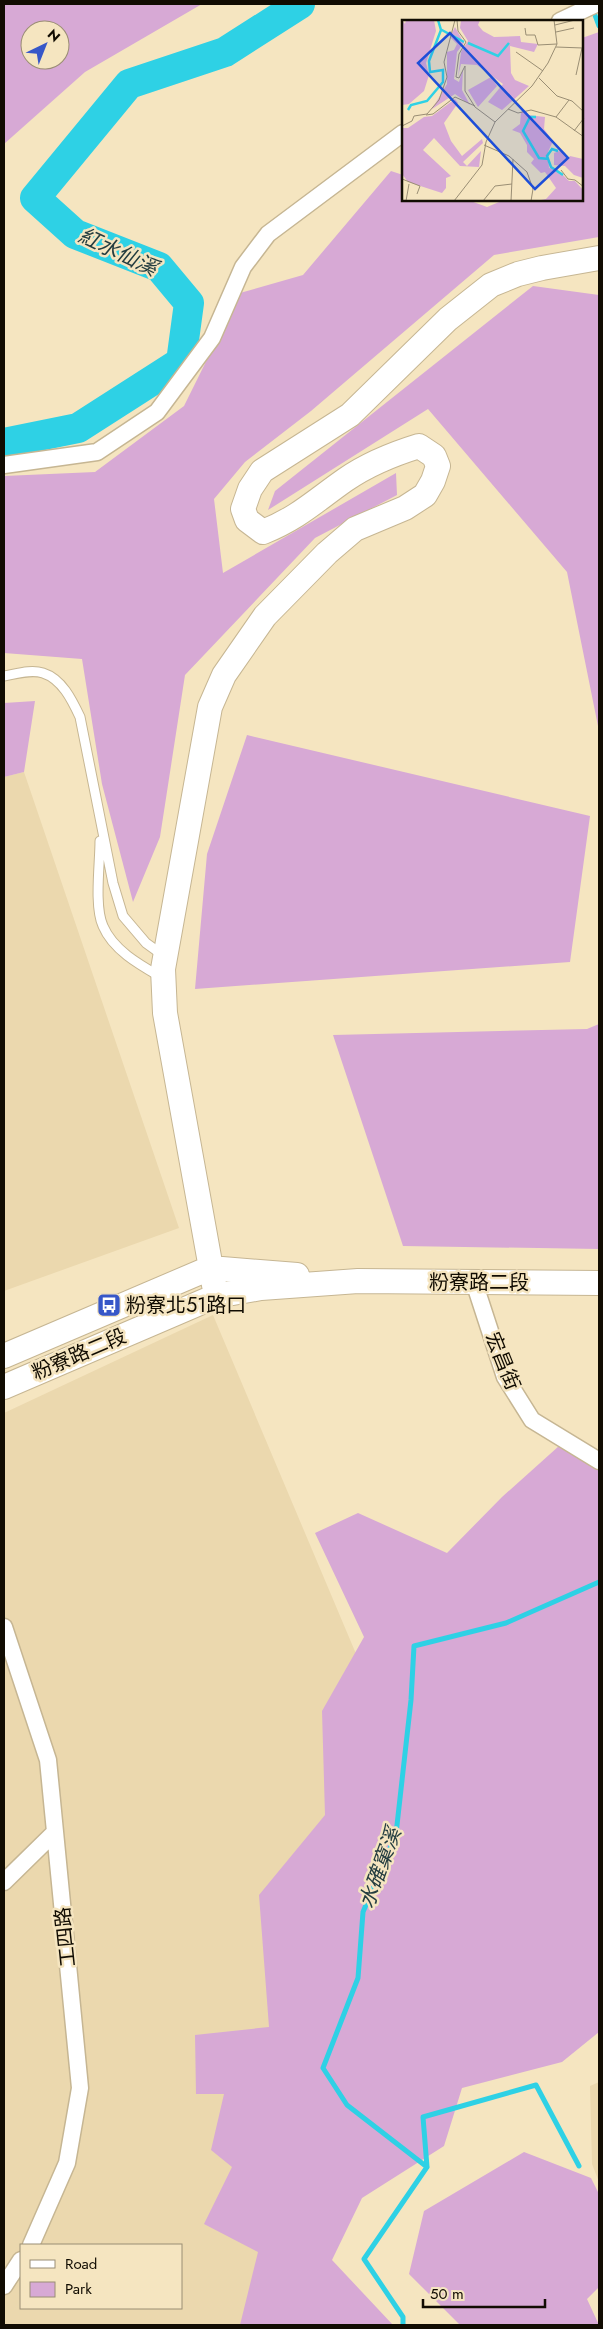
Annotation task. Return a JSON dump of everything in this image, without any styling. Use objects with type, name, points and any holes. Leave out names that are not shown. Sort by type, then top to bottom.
[{"type":"street","points":[[562,20],[596,4]]},
{"type":"street","points":[[4,465],[97,452],[157,412],[212,338],[243,267],[268,234],[402,134]]},
{"type":"street","points":[[216,1296],[165,1013],[164,967],[210,708],[224,675],[265,616],[354,529],[405,508],[425,495],[434,481],[438,466],[434,456],[419,446],[395,454],[374,463],[345,480],[318,502],[283,524],[263,532],[247,520],[243,509],[250,489],[262,471],[350,415],[448,319],[491,285],[518,274],[542,268],[599,258]]},
{"type":"street","name":"粉寮路二段","points":[[4,1356],[210,1268],[258,1270],[358,1281]]},
{"type":"street","name":"粉寮路二段","points":[[4,1387],[216,1296],[261,1288],[358,1281],[599,1283]]},
{"type":"street","name":"宏昌街","points":[[474,1282],[505,1377],[532,1420],[599,1461]]},
{"type":"street","name":"工四路","points":[[4,1627],[48,1760],[80,2088],[67,2163],[31,2244]]},
{"type":"street","points":[[4,1882],[55,1832]]},
{"type":"street","points":[[4,2286],[20,2262]]},
{"type":"lane","points":[[4,676],[26,672],[42,673],[59,683],[72,700],[80,716],[113,883],[123,916],[164,967]]},
{"type":"lane","points":[[100,818],[98,894],[102,926],[116,946],[132,959],[164,967]]},
{"type":"shaded area","points":[[24,772],[179,1228],[4,1291],[4,777]]},
{"type":"shaded area","points":[[213,1315],[381,1713],[255,2325],[4,2325],[4,1413]]},
{"type":"shaded area","points":[[599,2082],[599,2182],[592,2164],[590,2086]]},
{"type":"green space","points":[[4,4],[202,4],[85,72],[4,144]]},
{"type":"green space","points":[[599,32],[599,237],[494,255],[311,411],[245,462],[214,499],[223,573],[396,473],[397,495],[315,538],[185,675],[160,837],[133,902],[102,784],[82,659],[4,653],[4,476],[95,472],[184,406],[240,293],[303,275],[391,171],[402,175],[402,201],[471,201],[487,207],[502,201],[583,201],[583,38]]},
{"type":"green space","points":[[533,286],[599,295],[599,731],[567,572],[428,409],[268,510],[275,491]]},
{"type":"green space","points":[[35,701],[24,772],[4,777],[4,703]]},
{"type":"green space","points":[[247,735],[590,816],[570,962],[195,989],[207,854]]},
{"type":"green space","points":[[599,1024],[599,1249],[403,1246],[333,1035],[587,1029]]},
{"type":"green space","points":[[569,1437],[599,1458],[599,2032],[562,2062],[462,2088],[444,2146],[362,2198],[332,2260],[393,2325],[240,2325],[258,2252],[204,2224],[232,2167],[211,2150],[224,2094],[196,2094],[195,2035],[269,2027],[259,1895],[325,1815],[322,1711],[364,1637],[315,1533],[358,1513],[447,1553],[502,1497]]},
{"type":"green space","points":[[524,2152],[591,2178],[599,2194],[599,2287],[587,2299],[599,2325],[460,2325],[409,2274],[424,2211]]},
{"type":"waterway","name":"紅水仙溪","points":[[4,443],[78,428],[181,362],[189,303],[159,267],[75,234],[35,198],[129,84],[225,52],[300,4]]},
{"type":"waterway","points":[[592,7],[599,26]]},
{"type":"waterway","name":"水確窠溪","points":[[427,2167],[347,2105],[323,2068],[358,1978],[363,1912],[396,1834],[411,1700],[414,1646],[506,1623],[599,1582]]},
{"type":"waterway","points":[[427,2167],[423,2117],[536,2085],[579,2166]]},
{"type":"waterway","name":"水確窠溪","points":[[403,2325],[403,2317],[364,2259],[427,2167]]},
{"type":"place","name":"粉寮北51路口","points":[[109,1305]]}]
